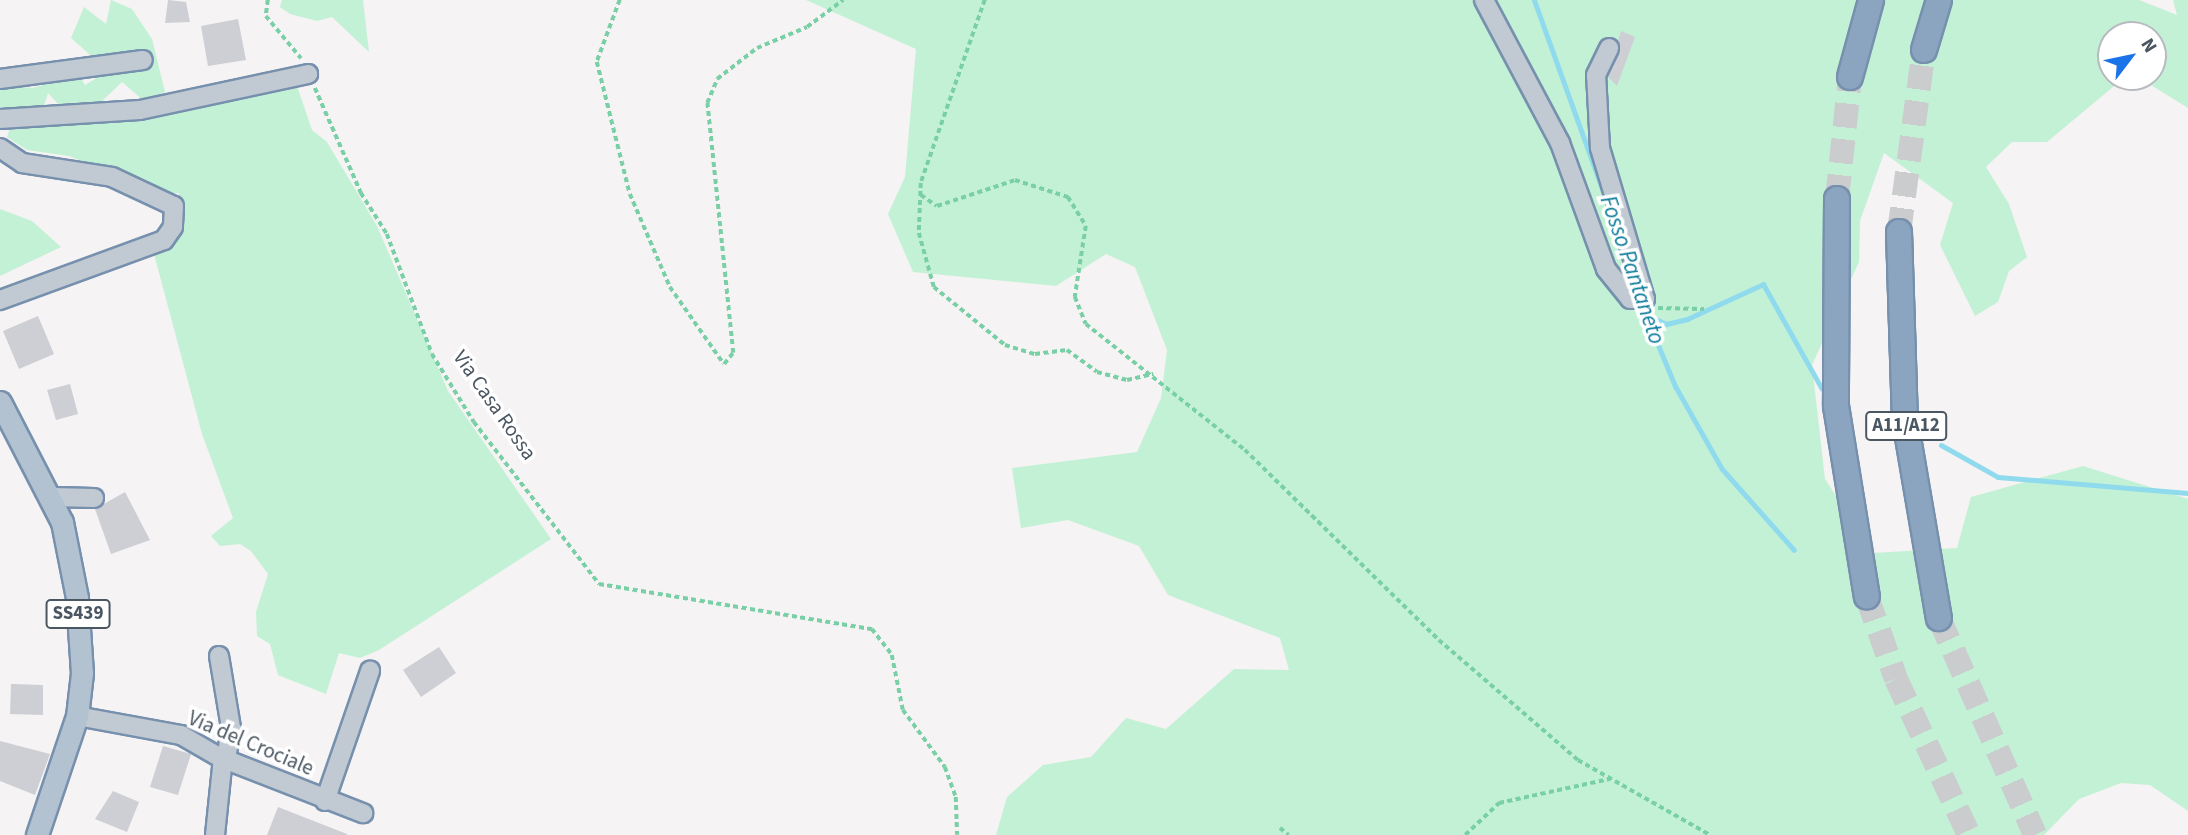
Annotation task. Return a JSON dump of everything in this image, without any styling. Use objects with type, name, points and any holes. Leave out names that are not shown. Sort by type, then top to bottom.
[{"type":"highway","points":[[1850,77],[1871,0]]},
{"type":"highway","points":[[1924,50],[1940,0]]},
{"type":"highway","name":"A11/A12","points":[[1837,199],[1833,300],[1836,406],[1867,597]]},
{"type":"highway","name":"A11/A12","points":[[1899,232],[1905,421],[1939,618]]},
{"type":"main road","name":"SS439","points":[[0,402],[52,498],[77,598],[82,673],[77,716],[37,835]]},
{"type":"street","points":[[1484,0],[1560,143],[1606,269],[1637,299]]},
{"type":"street","points":[[1609,48],[1596,75],[1600,148],[1637,299]]},
{"type":"street","points":[[0,79],[143,60]]},
{"type":"street","points":[[0,119],[140,110],[308,74]]},
{"type":"street","points":[[0,148],[22,159],[112,177],[174,206],[173,227],[164,240],[0,300]]},
{"type":"street","points":[[0,167],[22,159]]},
{"type":"street","points":[[52,498],[94,498]]},
{"type":"street","points":[[215,835],[224,759],[231,728],[219,656]]},
{"type":"street","points":[[325,801],[370,671]]},
{"type":"street","name":"Via del Crociale","points":[[77,716],[181,736],[224,759],[325,801],[363,813]]},
{"type":"path","name":"Via Casa Rossa","points":[[268,0],[266,16],[298,51],[361,193],[387,234],[432,354],[474,422],[599,584],[872,629],[892,655],[903,710],[945,767],[956,797],[957,835]]},
{"type":"path","points":[[620,0],[597,62],[626,181],[670,287],[724,364],[733,353],[707,103],[717,79],[757,48],[807,27],[842,1]]},
{"type":"path","points":[[985,0],[921,195],[919,233],[934,287],[1005,345],[1035,354],[1067,349],[1097,372],[1127,380],[1153,374]]},
{"type":"path","points":[[921,195],[937,206],[1015,180],[1068,197],[1086,226],[1075,297],[1086,324],[1153,374],[1343,539],[1439,640],[1578,761],[1710,835]]},
{"type":"path","points":[[1637,299],[1674,312],[1704,309]]},
{"type":"path","points":[[1465,835],[1499,803],[1611,779]]},
{"type":"path","points":[[1280,828],[1289,835]]},
{"type":"green space","points":[[111,0],[132,9],[152,39],[165,92],[144,101],[122,82],[100,103],[58,104],[48,93],[43,109],[0,107],[0,85],[32,88],[80,76],[85,85],[95,79],[105,68],[71,38],[84,7],[106,24]]},
{"type":"green space","points":[[282,0],[363,0],[369,52],[332,17],[317,21],[290,14],[280,7]]},
{"type":"green space","points":[[806,0],[2139,0],[2177,15],[2173,0],[2188,0],[2188,108],[2161,91],[2167,91],[2167,21],[2097,21],[2097,91],[2108,91],[2047,142],[2012,142],[1986,167],[2009,204],[2027,257],[2009,271],[1998,302],[1975,316],[1940,245],[1953,203],[1884,153],[1860,221],[1859,262],[1812,365],[1825,479],[1873,553],[1957,548],[1971,497],[2083,466],[2188,499],[2188,811],[2150,785],[2121,783],[2079,799],[2044,835],[996,835],[1007,797],[1043,765],[1091,757],[1126,718],[1166,729],[1234,669],[1289,670],[1280,638],[1168,595],[1139,546],[1068,520],[1021,528],[1012,468],[1137,452],[1161,398],[1167,350],[1135,267],[1106,254],[1056,286],[913,272],[888,214],[905,177],[916,49]]},
{"type":"green space","points":[[277,86],[297,86],[312,130],[327,142],[377,226],[448,391],[551,539],[379,650],[360,658],[339,653],[326,694],[278,675],[270,644],[257,636],[256,612],[268,574],[251,551],[240,544],[220,546],[211,536],[233,518],[202,434],[154,254],[182,233],[185,203],[178,193],[163,193],[69,156],[27,150],[7,137],[11,125],[113,122]]},
{"type":"green space","points":[[0,209],[32,221],[61,247],[0,276]]},
{"type":"building","points":[[168,0],[186,2],[190,22],[165,23]]},
{"type":"building","points":[[238,19],[246,60],[208,66],[201,26]]},
{"type":"building","points":[[1621,31],[1635,37],[1617,86],[1608,77]]},
{"type":"building","points":[[38,316],[54,354],[19,369],[3,331]]},
{"type":"building","points":[[70,384],[78,414],[56,420],[47,390]]},
{"type":"building","points":[[125,492],[150,540],[111,554],[95,509]]},
{"type":"building","points":[[439,647],[456,673],[421,697],[403,670]]},
{"type":"building","points":[[11,684],[43,685],[43,715],[10,714]]},
{"type":"building","points":[[0,741],[50,754],[35,795],[0,781]]},
{"type":"building","points":[[163,746],[191,754],[178,795],[150,787]]},
{"type":"building","points":[[113,791],[139,802],[127,832],[95,819]]},
{"type":"building","points":[[278,807],[347,834],[347,835],[267,835]]},
{"type":"waterway","name":"Fosso Pantaneto","points":[[1534,0],[1608,205]]},
{"type":"waterway","points":[[1649,316],[1666,324],[1687,319],[1763,284],[1822,389]]},
{"type":"waterway","name":"Fosso Pantaneto","points":[[1641,304],[1675,386],[1722,469],[1794,550]]},
{"type":"waterway","points":[[1941,445],[1998,477],[2188,493]]},
{"type":"tunnel","points":[[1899,232],[1924,50]]},
{"type":"tunnel","points":[[1837,199],[1850,77]]},
{"type":"tunnel","points":[[1867,597],[1896,679],[1969,835]]},
{"type":"tunnel","points":[[1939,618],[2035,835]]}]
